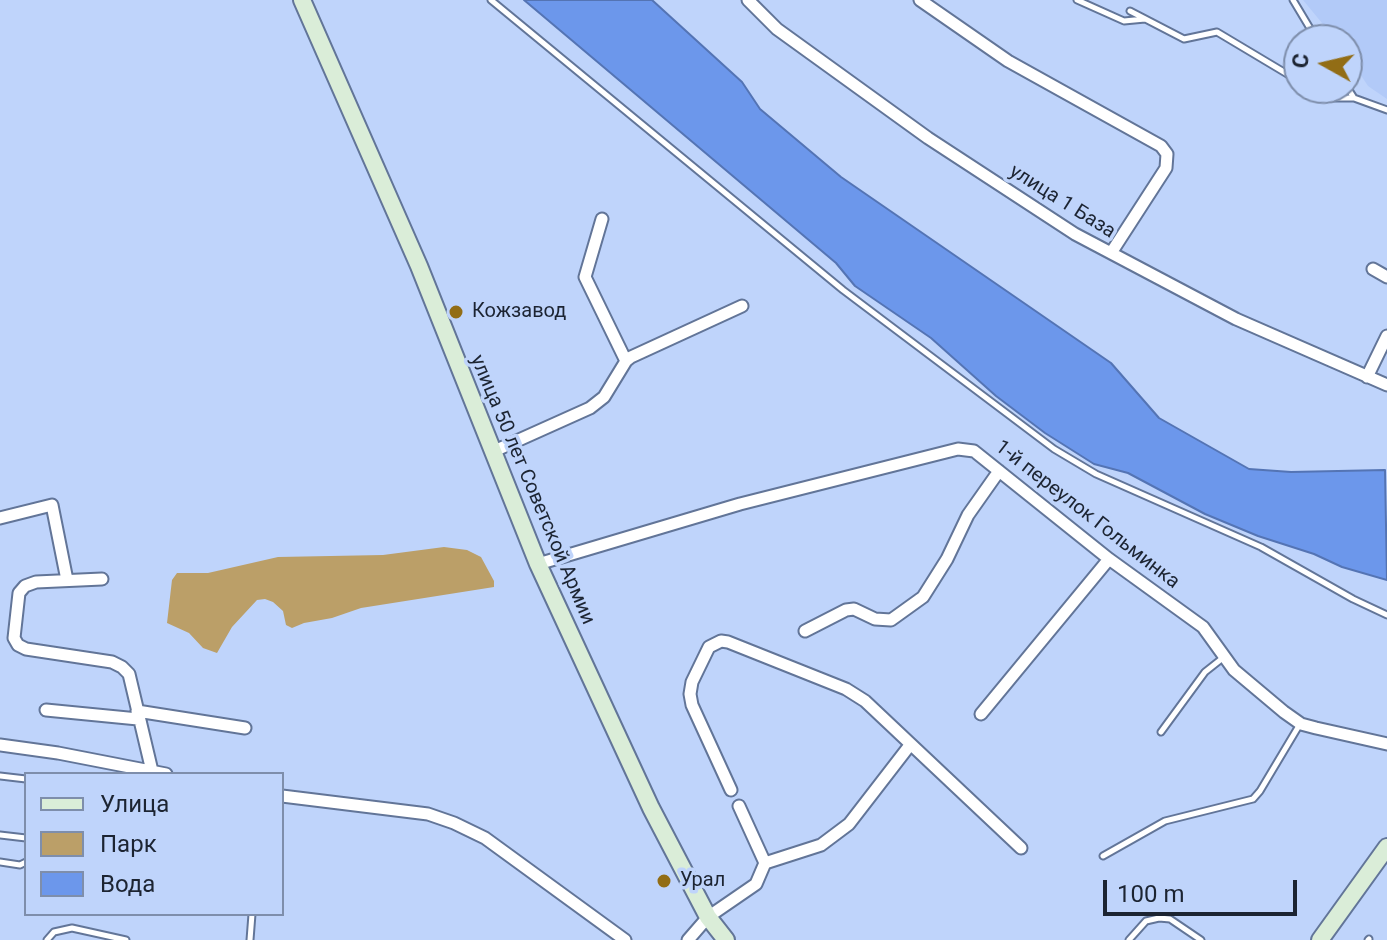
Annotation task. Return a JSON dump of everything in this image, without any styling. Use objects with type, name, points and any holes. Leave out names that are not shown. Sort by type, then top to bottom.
[{"type":"main road","name":"улица 50 лет Советской Армии","points":[[302,0],[419,266],[538,564],[651,808],[708,917],[726,940]]},
{"type":"main road","points":[[1320,940],[1387,847]]},
{"type":"street","name":"улица 1 База","points":[[748,0],[777,29],[928,138],[1075,234],[1236,319],[1387,385]]},
{"type":"street","points":[[920,0],[1008,61],[1161,146],[1167,154],[1166,168],[1111,253]]},
{"type":"street","points":[[602,219],[585,277],[626,361]]},
{"type":"street","points":[[1373,269],[1387,277]]},
{"type":"street","points":[[492,452],[590,408],[604,397],[626,361],[742,306]]},
{"type":"street","points":[[1367,377],[1387,336]]},
{"type":"street","name":"1-й переулок Гольминка","points":[[538,564],[740,504],[958,449],[974,451],[1109,559],[1203,627],[1234,670],[1301,724],[1387,744]]},
{"type":"street","points":[[805,631],[846,610],[854,609],[875,619],[891,620],[923,597],[947,559],[968,515],[999,471]]},
{"type":"street","points":[[0,518],[52,505],[67,580]]},
{"type":"street","points":[[981,714],[1109,559]]},
{"type":"street","points":[[102,579],[36,582],[25,586],[19,593],[14,638],[18,645],[26,649],[112,662],[122,667],[129,674],[152,771]]},
{"type":"street","points":[[731,790],[692,705],[690,694],[692,682],[709,647],[721,641],[846,689],[880,714],[1021,848]]},
{"type":"street","points":[[46,710],[137,715],[245,728]]},
{"type":"street","points":[[0,745],[157,772]]},
{"type":"street","points":[[765,863],[821,845],[835,836],[859,813],[910,745]]},
{"type":"street","points":[[284,796],[428,814],[454,823],[485,838],[625,940]]},
{"type":"street","points":[[688,940],[708,917],[756,884],[765,863],[739,806]]},
{"type":"lane","points":[[491,0],[843,290],[1065,457],[1096,474],[1261,547],[1387,615]]},
{"type":"lane","points":[[1077,0],[1124,21],[1146,19]]},
{"type":"lane","points":[[1293,0],[1307,24]]},
{"type":"lane","points":[[1130,11],[1184,39],[1217,32],[1283,71]]},
{"type":"lane","points":[[1363,101],[1387,110]]},
{"type":"lane","points":[[1161,732],[1205,672],[1224,656]]},
{"type":"lane","points":[[1103,856],[1165,821],[1253,799],[1301,724]]},
{"type":"lane","points":[[0,776],[24,779]]},
{"type":"lane","points":[[0,835],[24,838]]},
{"type":"lane","points":[[0,862],[24,863]]},
{"type":"lane","points":[[250,940],[252,916]]},
{"type":"lane","points":[[1129,940],[1146,921],[1159,918],[1170,919],[1201,940]]},
{"type":"lane","points":[[47,940],[54,932],[72,928],[126,940]]},
{"type":"shaded area","points":[[1303,0],[1387,0],[1387,99],[1368,86],[1363,78],[1363,24],[1323,24]]},
{"type":"green space","points":[[444,547],[467,550],[481,557],[494,587],[361,608],[292,628],[286,625],[283,611],[273,602],[257,600],[232,627],[217,653],[203,648],[189,633],[167,623],[172,580],[177,573],[208,573],[278,557],[383,555]]},
{"type":"water","points":[[524,0],[652,0],[742,82],[760,109],[841,177],[1111,363],[1159,418],[1249,469],[1291,472],[1385,470],[1387,580],[1342,567],[1205,514],[1128,473],[1094,464],[1045,433],[996,396],[931,338],[855,286],[836,263]]},
{"type":"place","name":"Кожзавод","points":[[456,312]]},
{"type":"place","name":"Урал","points":[[664,881]]}]
